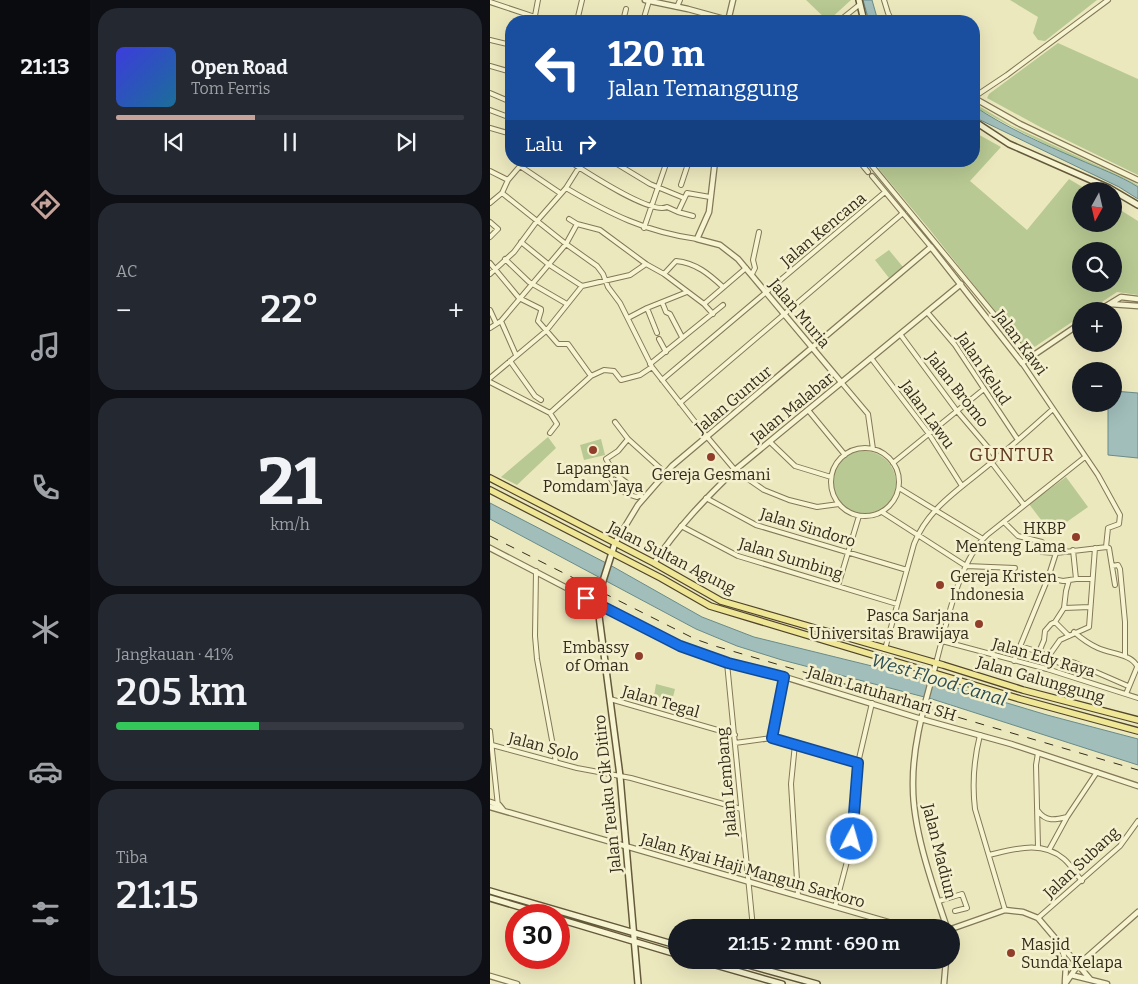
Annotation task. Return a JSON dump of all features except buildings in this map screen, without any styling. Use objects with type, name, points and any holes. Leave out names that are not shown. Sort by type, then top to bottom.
[{"type":"main road","points":[[859,2],[862,15]]},
{"type":"main road","points":[[980,125],[1009,144],[1109,188],[1138,205]]},
{"type":"main road","name":"Jalan Sultan Agung","points":[[490,478],[654,563],[721,601],[936,663]]},
{"type":"main road","name":"Jalan Sultan Agung","points":[[490,490],[612,552],[710,606],[872,653],[933,673]]},
{"type":"main road","points":[[536,512],[540,504]]},
{"type":"main road","name":"Jalan Guntur","points":[[596,603],[615,543]]},
{"type":"main road","points":[[661,578],[666,571]]},
{"type":"main road","name":"Jalan Teuku Cik Ditiro","points":[[596,603],[620,776],[638,984]]},
{"type":"main road","points":[[599,616],[603,609],[606,608]]},
{"type":"main road","points":[[872,653],[874,646]]},
{"type":"main road","name":"Jalan Galunggung","points":[[936,663],[1059,700],[1138,720]]},
{"type":"main road","name":"Jalan Galunggung","points":[[933,673],[1138,731]]},
{"type":"main road","points":[[1057,709],[1059,700]]},
{"type":"main road","points":[[490,891],[668,943]]},
{"type":"main road","points":[[508,904],[506,900],[509,896]]},
{"type":"main road","points":[[490,898],[508,904]]},
{"type":"main road","points":[[570,922],[668,952]]},
{"type":"main road","points":[[728,969],[782,984]]},
{"type":"main road","points":[[763,969],[817,984]]},
{"type":"street","points":[[535,15],[538,0]]},
{"type":"street","points":[[578,15],[582,0]]},
{"type":"street","points":[[678,7],[680,0]]},
{"type":"street","points":[[729,15],[733,0]]},
{"type":"street","points":[[884,0],[889,15]]},
{"type":"street","points":[[980,93],[1008,75],[1108,0]]},
{"type":"street","points":[[644,15],[647,1],[707,15]]},
{"type":"street","points":[[490,2],[524,15]]},
{"type":"street","points":[[845,15],[859,2]]},
{"type":"street","points":[[624,15],[626,9]]},
{"type":"street","points":[[490,40],[505,44]]},
{"type":"street","points":[[490,66],[505,70]]},
{"type":"street","points":[[490,93],[505,99]]},
{"type":"street","points":[[980,101],[1020,124],[1138,180]]},
{"type":"street","points":[[490,110],[505,116]]},
{"type":"street","points":[[490,128],[505,132]]},
{"type":"street","points":[[490,203],[502,193],[508,180],[519,167]]},
{"type":"street","points":[[521,167],[560,193]]},
{"type":"street","points":[[622,167],[659,188],[684,198]]},
{"type":"street","points":[[644,228],[665,167]]},
{"type":"street","points":[[681,185],[688,167]]},
{"type":"street","points":[[566,188],[618,217],[644,228],[697,239],[709,212],[713,167]]},
{"type":"street","points":[[865,167],[931,247]]},
{"type":"street","points":[[874,167],[1030,358]]},
{"type":"street","points":[[490,274],[521,242],[566,188],[579,168],[630,198],[662,210],[668,207],[693,216]]},
{"type":"street","points":[[490,171],[508,180]]},
{"type":"street","name":"Jalan Kencana","points":[[662,380],[885,192]]},
{"type":"street","points":[[502,193],[597,266],[628,318],[651,366],[707,437],[736,470],[764,490],[789,500],[817,506],[839,504]]},
{"type":"street","points":[[678,212],[688,193],[710,197]]},
{"type":"street","points":[[680,403],[902,213]]},
{"type":"street","points":[[569,220],[600,230],[646,264],[664,274],[704,304],[713,314]]},
{"type":"street","points":[[490,222],[498,229],[490,237]]},
{"type":"street","points":[[490,328],[498,322],[566,244],[577,224]]},
{"type":"street","points":[[752,274],[755,268],[753,260],[759,232]]},
{"type":"street","name":"Jalan Muria","points":[[697,239],[724,247],[752,274],[868,414],[872,449]]},
{"type":"street","points":[[521,242],[548,264],[582,286]]},
{"type":"street","name":"Jalan Kawi","points":[[931,247],[1022,363],[1098,475],[1120,515],[1119,524],[1108,528],[1106,546]]},
{"type":"street","name":"Jalan Guntur","points":[[615,543],[642,497],[672,466],[931,247]]},
{"type":"street","points":[[505,260],[531,284],[567,304]]},
{"type":"street","points":[[664,274],[676,261],[688,263],[704,270],[723,287]]},
{"type":"street","points":[[490,263],[519,298],[541,310],[537,320],[558,344],[568,344],[591,376]]},
{"type":"street","points":[[490,378],[546,331],[582,286],[630,275],[646,264]]},
{"type":"street","points":[[704,304],[746,268]]},
{"type":"street","name":"Jalan Malabar","points":[[654,563],[681,526],[706,498],[736,470],[900,334],[929,314],[961,284]]},
{"type":"street","points":[[628,318],[687,292]]},
{"type":"street","points":[[1112,302],[1121,297],[1138,298]]},
{"type":"street","points":[[662,302],[682,337]]},
{"type":"street","points":[[550,414],[591,376],[604,370],[614,371],[620,380],[640,375],[682,337],[723,305]]},
{"type":"street","points":[[1122,305],[1138,306]]},
{"type":"street","points":[[647,308],[657,333]]},
{"type":"street","points":[[490,310],[516,355]]},
{"type":"street","name":"Jalan Kelud","points":[[929,314],[955,345],[1018,440]]},
{"type":"street","points":[[1022,363],[1072,329]]},
{"type":"street","name":"Jalan Bromo","points":[[900,334],[957,411],[997,458]]},
{"type":"street","points":[[659,338],[666,352]]},
{"type":"street","name":"Jalan Lawu","points":[[871,358],[929,434],[962,486]]},
{"type":"street","points":[[510,361],[530,390],[541,400]]},
{"type":"street","points":[[490,382],[550,414],[558,424],[550,433]]},
{"type":"street","points":[[893,462],[984,389]]},
{"type":"street","points":[[525,400],[530,390]]},
{"type":"street","points":[[885,649],[918,535],[934,510],[992,463],[1052,409]]},
{"type":"street","points":[[808,410],[845,455]]},
{"type":"street","points":[[615,422],[628,439],[660,468]]},
{"type":"street","points":[[628,439],[618,451],[606,459],[615,474],[635,489],[642,497]]},
{"type":"street","points":[[770,442],[795,466],[831,478]]},
{"type":"street","points":[[858,449],[872,449],[886,455],[893,462],[899,476],[899,488],[893,502],[882,512],[871,516],[859,516],[848,512],[839,504],[831,489],[831,478],[836,464],[845,455],[858,449]]},
{"type":"street","points":[[936,663],[961,576],[983,539],[1085,457]]},
{"type":"street","points":[[992,463],[1024,505]]},
{"type":"street","points":[[611,467],[609,470],[610,478],[614,485],[630,495],[642,497]]},
{"type":"street","points":[[899,488],[983,539]]},
{"type":"street","name":"Jalan Sindoro","points":[[706,498],[756,524],[907,570]]},
{"type":"street","points":[[882,512],[966,566],[1015,568]]},
{"type":"street","points":[[838,586],[859,516]]},
{"type":"street","points":[[1004,522],[1018,536],[1042,542],[1042,552],[1056,553],[1106,546],[1109,548],[1115,586]]},
{"type":"street","name":"Jalan Sumbing","points":[[681,526],[738,556],[897,604]]},
{"type":"street","name":"Jalan Latuharhari SH","points":[[490,548],[680,646],[728,663],[784,677],[980,735],[1138,786]]},
{"type":"street","points":[[1048,657],[1057,642],[1062,638],[1088,627],[1095,548]]},
{"type":"street","points":[[1072,550],[1076,579]]},
{"type":"street","points":[[1014,660],[1048,578],[1056,553]]},
{"type":"street","points":[[1112,566],[1118,565],[1120,569],[1126,656]]},
{"type":"street","points":[[536,572],[535,636],[537,660],[556,762]]},
{"type":"street","points":[[1048,578],[1064,581],[1092,579]]},
{"type":"street","points":[[1039,652],[1044,640],[1045,631],[1055,622],[1064,608],[1069,580]]},
{"type":"street","points":[[1064,608],[1090,608]]},
{"type":"street","points":[[1055,622],[1069,636]]},
{"type":"street","points":[[1074,632],[1092,646],[1111,654],[1126,656],[1134,660],[1137,665],[1126,694]]},
{"type":"street","name":"Jalan Edy Raya","points":[[942,641],[1014,660],[1138,698]]},
{"type":"street","points":[[1020,646],[1039,652],[1064,665],[1068,661],[1075,663],[1128,686]]},
{"type":"street","name":"Jalan Lembang","points":[[728,663],[752,919]]},
{"type":"street","name":"Jalan Madiun","points":[[936,663],[925,702],[915,751],[914,797],[915,816],[944,919]]},
{"type":"street","points":[[772,738],[784,677]]},
{"type":"street","name":"Jalan Tegal","points":[[609,699],[735,736]]},
{"type":"street","points":[[835,907],[850,850],[858,763],[872,703]]},
{"type":"street","points":[[490,732],[498,807]]},
{"type":"street","points":[[980,735],[975,754],[975,809],[1005,910]]},
{"type":"street","points":[[735,743],[772,738],[858,763]]},
{"type":"street","points":[[795,744],[791,784],[798,896]]},
{"type":"street","name":"Jalan Solo","points":[[492,745],[620,776],[741,809]]},
{"type":"street","points":[[1038,753],[1036,765],[1038,847]]},
{"type":"street","points":[[1049,850],[1067,817],[1097,772]]},
{"type":"street","points":[[490,802],[498,807]]},
{"type":"street","points":[[490,807],[498,807]]},
{"type":"street","name":"Jalan Kyai Haji Mangun Sarkoro","points":[[498,807],[504,811],[877,919]]},
{"type":"street","points":[[1037,810],[1042,817],[1049,820],[1067,817]]},
{"type":"street","name":"Jalan Subang","points":[[1038,918],[1120,846],[1138,821]]},
{"type":"street","points":[[989,855],[1038,847],[1049,850],[1065,860],[1082,881]]},
{"type":"street","points":[[939,901],[962,894],[967,908],[955,911]]},
{"type":"street","points":[[960,927],[1005,910],[1023,912],[1038,918],[1090,978]]},
{"type":"street","points":[[1065,983],[1078,965],[1138,912]]},
{"type":"street","points":[[1060,945],[1066,965],[1065,983]]},
{"type":"street","points":[[944,984],[945,969]]},
{"type":"street","points":[[1071,975],[1090,978],[1107,984]]},
{"type":"street","points":[[490,976],[517,984]]},
{"type":"street","points":[[759,978],[759,984]]},
{"type":"green space","points":[[806,0],[851,0],[835,15],[822,15]]},
{"type":"green space","points":[[1010,0],[1097,0],[1045,41],[1038,40],[1033,33],[1038,17]]},
{"type":"green space","points":[[1058,43],[1138,79],[1138,175],[1042,128],[987,98],[989,94]]},
{"type":"green space","points":[[980,107],[1012,126],[1125,178],[1138,185],[1138,187],[1123,179],[1025,134],[980,110]]},
{"type":"green space","points":[[980,135],[1001,147],[970,181],[1027,230],[1069,179],[1074,182],[1072,182],[1072,232],[1122,232],[1122,211],[1138,221],[1138,295],[1117,292],[1102,302],[1072,302],[1072,322],[1027,352],[878,168],[980,167]]},
{"type":"green space","points":[[889,250],[903,267],[889,278],[875,260]]},
{"type":"green space","points":[[548,437],[556,448],[517,485],[501,477]]},
{"type":"green space","name":"Lapangan Pomdam Jaya","points":[[601,439],[605,455],[584,460],[580,445]]},
{"type":"green space","points":[[864,451],[882,457],[890,465],[896,483],[890,501],[882,509],[864,515],[846,509],[838,501],[832,483],[838,465],[846,457]]},
{"type":"green space","points":[[1066,477],[1088,507],[1051,533],[1029,504]]},
{"type":"green space","points":[[656,684],[675,689],[672,701],[654,696]]},
{"type":"water","points":[[863,0],[872,0],[876,15],[867,15]]},
{"type":"water","points":[[980,110],[1024,135],[1131,183],[1138,187],[1138,199],[1122,189],[1122,182],[1109,182],[980,120]]},
{"type":"water","points":[[1122,392],[1138,393],[1138,458],[1108,455],[1108,412],[1122,412]]},
{"type":"water","points":[[490,503],[610,565],[702,617],[754,637],[937,682],[1047,715],[1138,739],[1138,765],[932,699],[782,660],[737,646],[696,629],[490,519]]},
{"type":"railway","points":[[490,536],[695,639],[1138,770]]},
{"type":"place","name":"Lapangan Pomdam Jaya","points":[[593,450]]},
{"type":"place","name":"Gereja Gesmani","points":[[711,457]]},
{"type":"place","name":"HKBP Menteng Lama","points":[[1076,537]]},
{"type":"place","name":"Gereja Kristen Indonesia","points":[[940,585]]},
{"type":"place","name":"Pasca Sarjana Universitas Brawijaya","points":[[979,624]]},
{"type":"place","name":"Embassy of Oman","points":[[639,656]]},
{"type":"place","name":"Masjid Sunda Kelapa","points":[[1011,953]]},
{"type":"district","name":"GUNTUR","points":[[1012,454]]},
{"type":"route","points":[[586,598],[680,646],[728,663],[784,677],[772,738],[858,763],[852,839]]},
{"type":"water label","name":"West Flood Canal","points":[[939,680]]}]
